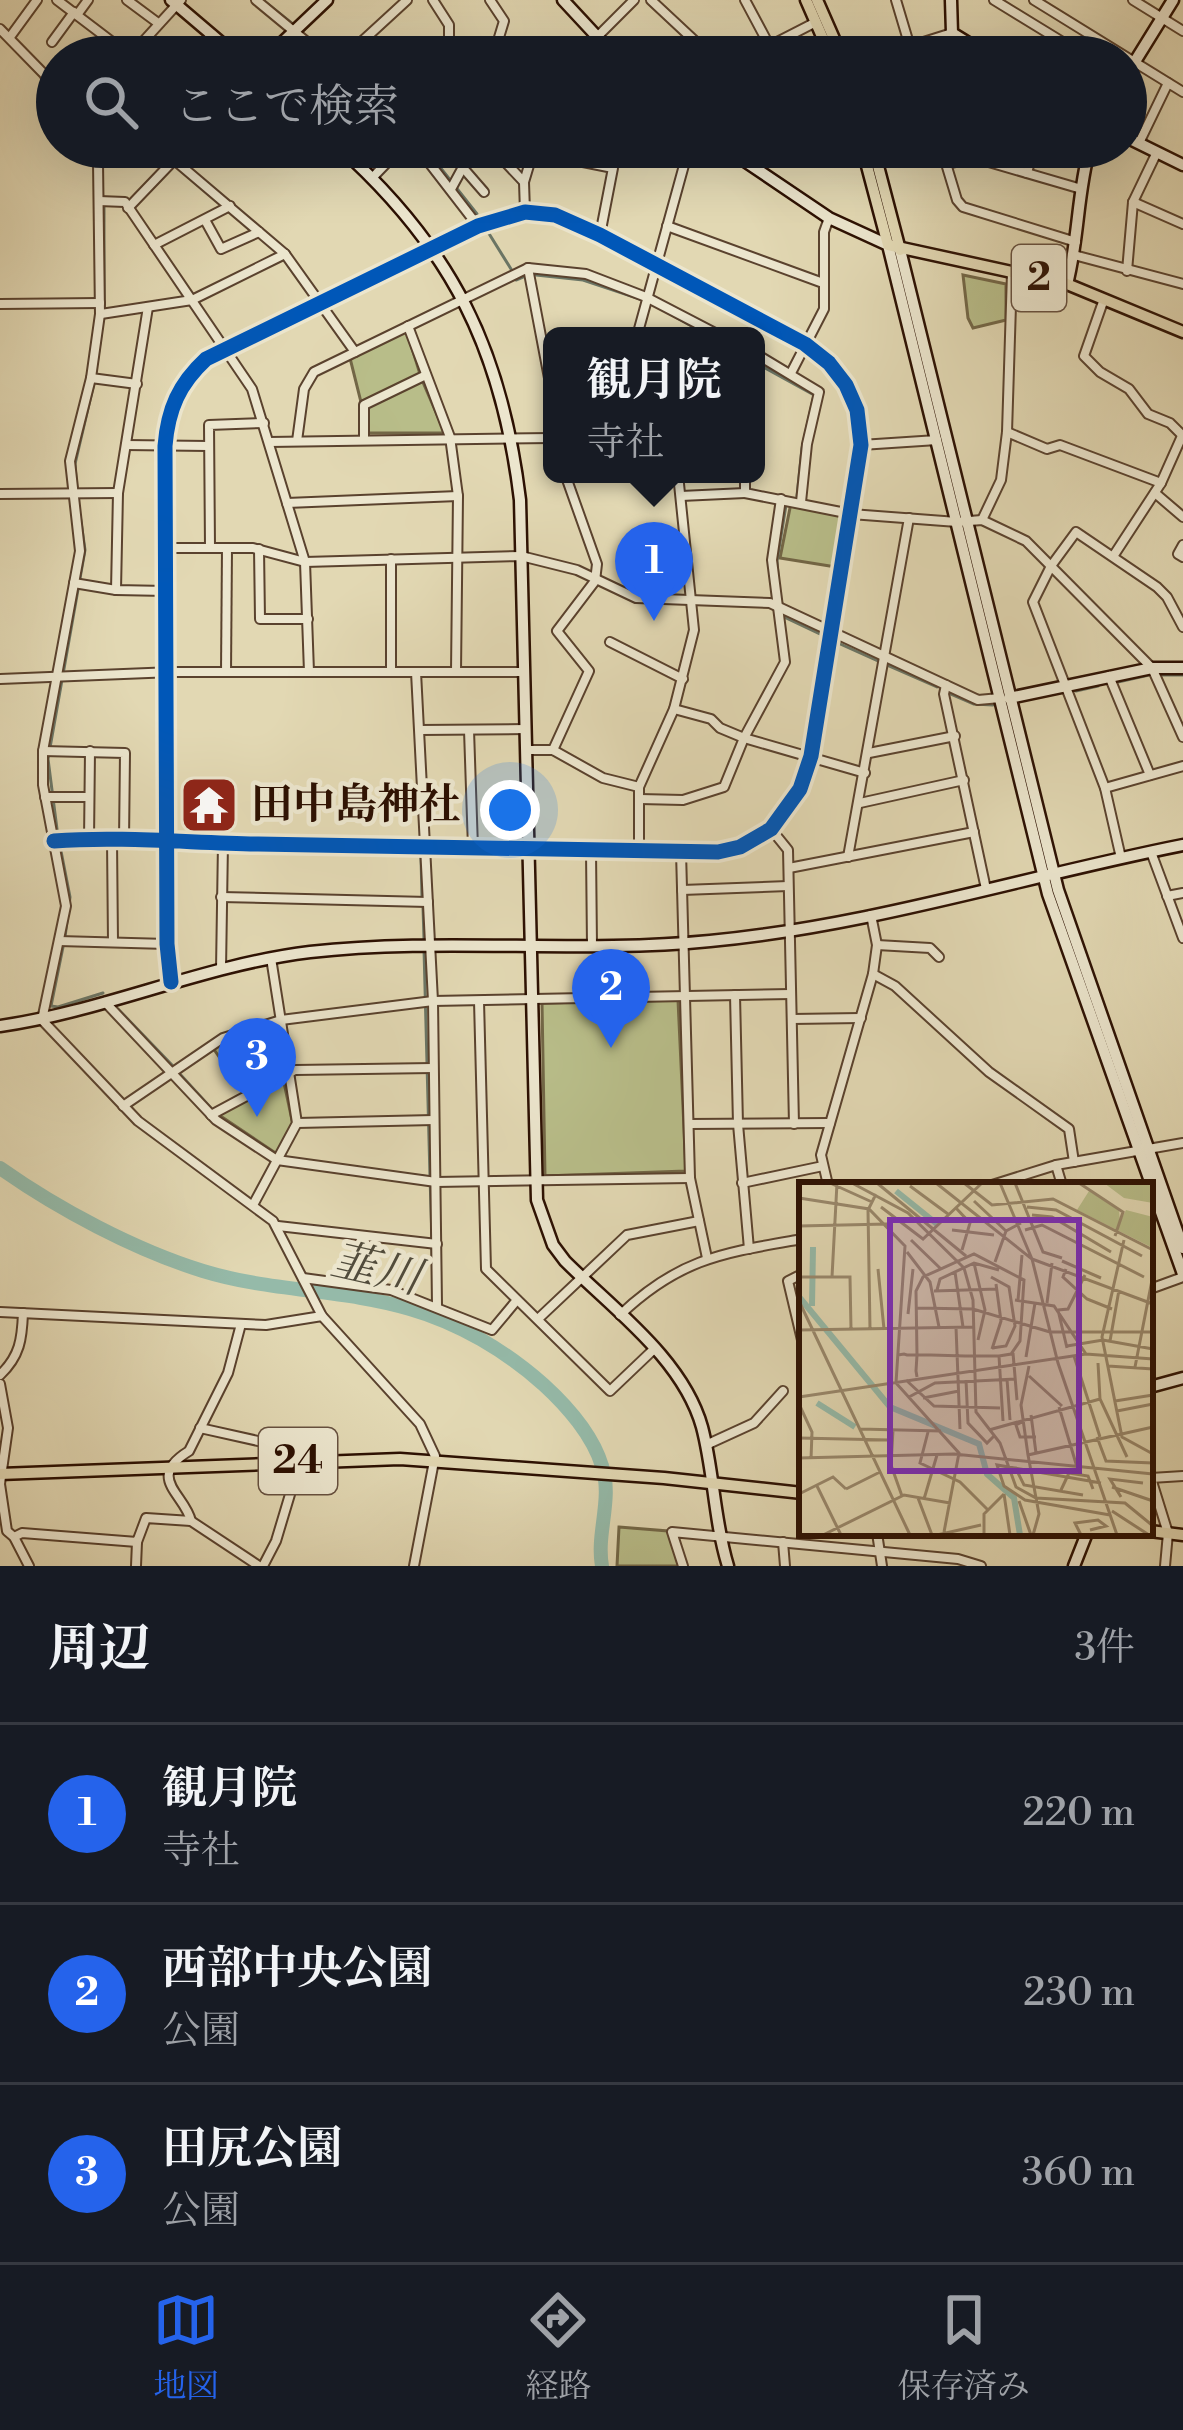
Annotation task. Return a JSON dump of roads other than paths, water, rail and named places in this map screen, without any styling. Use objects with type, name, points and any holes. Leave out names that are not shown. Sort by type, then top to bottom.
[{"type":"main road","points":[[806,0],[823,36]]},
{"type":"main road","points":[[818,0],[833,36]]},
{"type":"main road","points":[[869,168],[894,247]]},
{"type":"main road","points":[[877,168],[894,247]]},
{"type":"main road","name":"2","points":[[894,247],[1067,284],[1183,332]]},
{"type":"main road","name":"24","points":[[1,1474],[298,1461],[435,1461],[799,1493]]},
{"type":"main road","points":[[1153,1531],[1183,1535]]},
{"type":"street","points":[[10,37],[38,0]]},
{"type":"street","points":[[58,0],[105,36]]},
{"type":"street","points":[[57,36],[88,0]]},
{"type":"street","points":[[128,0],[158,23]]},
{"type":"street","points":[[256,0],[300,36]]},
{"type":"street","points":[[289,36],[327,0]]},
{"type":"street","points":[[368,36],[407,0]]},
{"type":"street","points":[[434,0],[449,25],[449,36]]},
{"type":"street","points":[[490,0],[504,21],[499,36]]},
{"type":"street","points":[[563,0],[596,36]]},
{"type":"street","points":[[598,36],[634,0]]},
{"type":"street","points":[[650,0],[689,36]]},
{"type":"street","points":[[745,0],[765,36]]},
{"type":"street","points":[[896,0],[907,36]]},
{"type":"street","points":[[950,0],[952,33]]},
{"type":"street","points":[[994,0],[1052,36]]},
{"type":"street","points":[[1133,0],[1183,31]]},
{"type":"street","points":[[1147,43],[1173,0]]},
{"type":"street","points":[[1038,1],[1094,36]]},
{"type":"street","points":[[147,36],[176,2],[214,36]]},
{"type":"street","points":[[789,36],[818,22]]},
{"type":"street","points":[[0,29],[36,69]]},
{"type":"street","points":[[942,36],[957,36]]},
{"type":"street","points":[[1147,69],[1183,92]]},
{"type":"street","points":[[1147,126],[1168,83]]},
{"type":"street","points":[[1147,147],[1183,165]]},
{"type":"street","points":[[1127,271],[1133,202],[1157,152]]},
{"type":"street","points":[[42,1020],[65,906],[45,797],[43,751],[80,551],[70,461],[91,378],[100,309],[98,168]]},
{"type":"street","points":[[128,208],[166,168]]},
{"type":"street","points":[[184,168],[285,254],[355,352]]},
{"type":"street","points":[[363,168],[407,212],[463,299],[498,384],[512,437],[521,556],[537,1200],[554,1245],[686,1391],[706,1445],[728,1566]]},
{"type":"street","points":[[373,177],[382,168]]},
{"type":"street","points":[[434,168],[478,226]]},
{"type":"street","points":[[511,168],[524,182]]},
{"type":"street","points":[[525,212],[528,168]]},
{"type":"street","points":[[600,235],[613,168]]},
{"type":"street","points":[[639,327],[683,168]]},
{"type":"street","points":[[755,168],[829,218],[894,247]]},
{"type":"street","points":[[947,168],[963,206],[1127,271],[1183,284]]},
{"type":"street","points":[[1009,168],[1078,188]]},
{"type":"street","points":[[1027,173],[1028,168]]},
{"type":"street","points":[[1067,284],[1076,249],[1078,188],[1084,168]]},
{"type":"street","points":[[451,190],[464,169],[484,192]]},
{"type":"street","points":[[99,201],[125,202],[252,389],[305,562],[309,672]]},
{"type":"street","points":[[1133,202],[1183,224]]},
{"type":"street","points":[[154,245],[230,206]]},
{"type":"street","points":[[53,842],[89,840],[112,842],[168,842],[472,848],[529,851],[718,852],[740,847],[771,829],[800,789],[811,756],[861,446],[857,410],[829,363],[805,344],[600,235],[555,215],[525,212],[478,226],[224,348],[187,377],[174,400],[165,446],[168,842],[167,944],[171,982]]},
{"type":"street","points":[[791,373],[824,309],[824,232],[829,218]]},
{"type":"street","points":[[205,220],[221,249],[259,232]]},
{"type":"street","points":[[667,226],[823,283]]},
{"type":"street","points":[[894,247],[937,440],[961,522]]},
{"type":"street","points":[[894,247],[1048,874],[1183,1276],[1153,1288]]},
{"type":"street","points":[[0,304],[100,309],[192,301],[285,254]]},
{"type":"street","points":[[528,268],[543,336]]},
{"type":"street","points":[[297,441],[304,389],[314,372],[528,268],[586,274],[646,297],[704,327]]},
{"type":"street","points":[[982,520],[1000,479],[1007,432],[1012,273]]},
{"type":"street","points":[[1104,299],[1084,356],[1129,389],[1148,414],[1170,423],[1183,435],[1161,483],[1114,555]]},
{"type":"street","points":[[116,590],[118,493],[148,308]]},
{"type":"street","points":[[408,326],[450,436],[458,496],[456,672]]},
{"type":"street","points":[[765,360],[819,392],[807,444],[802,502]]},
{"type":"street","points":[[364,439],[364,404],[426,375]]},
{"type":"street","points":[[91,378],[137,384]]},
{"type":"street","points":[[209,547],[209,425],[264,423]]},
{"type":"street","points":[[1007,432],[1047,449],[1060,445],[1161,483]]},
{"type":"street","points":[[269,442],[543,438]]},
{"type":"street","points":[[861,446],[937,440]]},
{"type":"street","points":[[126,445],[208,446]]},
{"type":"street","points":[[553,750],[590,671],[557,631],[595,581],[597,564],[568,483]]},
{"type":"street","points":[[639,852],[639,787],[674,709],[694,630],[679,483]]},
{"type":"street","points":[[745,483],[745,493]]},
{"type":"street","points":[[0,494],[118,493]]},
{"type":"street","points":[[681,496],[745,493],[851,514],[982,520],[1026,542],[1152,668],[1178,714],[1183,737]]},
{"type":"street","points":[[1155,493],[1183,517]]},
{"type":"street","points":[[287,503],[458,496]]},
{"type":"street","points":[[640,799],[683,800],[724,787],[785,662],[772,560],[781,499]]},
{"type":"street","points":[[848,857],[909,518]]},
{"type":"street","points":[[1121,858],[1106,788],[1033,602],[1076,532],[1167,597],[1183,627]]},
{"type":"street","points":[[1183,545],[1178,554],[1183,557]]},
{"type":"street","points":[[166,548],[259,549],[305,562],[521,556],[577,570],[636,598],[742,600],[776,607],[978,700],[1152,668],[1183,668]]},
{"type":"street","points":[[226,548],[226,672]]},
{"type":"street","points":[[259,549],[260,619],[308,619]]},
{"type":"street","points":[[391,559],[391,672]]},
{"type":"street","points":[[74,583],[166,591]]},
{"type":"street","points":[[610,643],[683,679]]},
{"type":"street","points":[[0,679],[167,672],[524,672]]},
{"type":"street","points":[[416,672],[433,1001],[437,1305]]},
{"type":"street","points":[[1109,676],[1150,775]]},
{"type":"street","points":[[946,686],[986,889]]},
{"type":"street","points":[[674,709],[711,719],[744,738],[865,773]]},
{"type":"street","points":[[420,730],[526,729]]},
{"type":"street","points":[[469,730],[472,848]]},
{"type":"street","points":[[868,753],[955,736]]},
{"type":"street","points":[[525,750],[553,750],[603,778],[639,787]]},
{"type":"street","points":[[43,751],[124,753],[124,842]]},
{"type":"street","points":[[89,840],[90,751]]},
{"type":"street","points":[[1106,788],[1183,766]]},
{"type":"street","points":[[860,803],[964,780]]},
{"type":"street","points":[[45,797],[89,797]]},
{"type":"street","points":[[771,829],[788,850],[794,1124]]},
{"type":"street","points":[[788,868],[974,832]]},
{"type":"street","points":[[112,842],[113,942]]},
{"type":"street","points":[[221,969],[223,843]]},
{"type":"street","points":[[0,1026],[42,1020],[271,958],[378,947],[683,943],[790,932],[1183,844]]},
{"type":"street","points":[[591,851],[592,946]]},
{"type":"street","points":[[1150,851],[1183,938]]},
{"type":"street","points":[[681,852],[690,1178],[707,1258]]},
{"type":"street","points":[[682,890],[788,886]]},
{"type":"street","points":[[1167,896],[1183,893]]},
{"type":"street","points":[[221,896],[428,902]]},
{"type":"street","points":[[827,1182],[821,1155],[878,945],[871,915]]},
{"type":"street","points":[[59,941],[167,944]]},
{"type":"street","points":[[878,945],[930,948],[939,957]]},
{"type":"street","points":[[253,1205],[297,1123],[271,958]]},
{"type":"street","points":[[873,974],[895,986],[989,1072],[1069,1129],[1074,1162]]},
{"type":"street","points":[[122,1106],[223,1038],[281,1020],[433,1001],[791,994]]},
{"type":"street","points":[[735,995],[738,1124],[749,1249]]},
{"type":"street","points":[[479,1001],[486,1270],[610,1391],[653,1350]]},
{"type":"street","points":[[106,1002],[211,1115],[277,1160],[436,1182],[690,1178]]},
{"type":"street","points":[[792,1019],[861,1018]]},
{"type":"street","points":[[42,1020],[122,1106],[277,1226],[322,1316],[412,1415],[435,1453],[413,1566]]},
{"type":"street","points":[[211,1115],[289,1072],[434,1068]]},
{"type":"street","points":[[297,1123],[434,1120]]},
{"type":"street","points":[[689,1124],[830,1123]]},
{"type":"street","points":[[1002,1182],[1056,1165],[1183,1143]]},
{"type":"street","points":[[1143,1150],[1183,1248]]},
{"type":"street","points":[[1056,1165],[1061,1182]]},
{"type":"street","points":[[742,1183],[823,1166]]},
{"type":"street","points":[[538,1319],[627,1235],[699,1222]]},
{"type":"street","points":[[277,1226],[436,1244]]},
{"type":"street","points":[[620,1315],[666,1276],[707,1258],[799,1240]]},
{"type":"street","points":[[799,1276],[788,1281],[799,1327]]},
{"type":"street","points":[[304,1280],[392,1290],[492,1330],[517,1300]]},
{"type":"street","points":[[0,1312],[278,1325],[322,1316]]},
{"type":"street","points":[[0,1375],[21,1342],[23,1313]]},
{"type":"street","points":[[191,1521],[188,1507],[170,1492],[168,1484],[178,1457],[189,1451],[228,1373],[241,1324]]},
{"type":"street","points":[[1153,1386],[1183,1378]]},
{"type":"street","points":[[0,1384],[8,1428],[1,1474],[7,1532],[28,1566]]},
{"type":"street","points":[[706,1445],[754,1423],[783,1391]]},
{"type":"street","points":[[136,1566],[136,1542],[146,1517],[191,1521],[261,1566],[283,1520],[303,1451],[200,1428]]},
{"type":"street","points":[[1153,1486],[1168,1533],[1166,1566]]},
{"type":"street","points":[[683,1566],[673,1532],[880,1551],[981,1566]]},
{"type":"street","points":[[14,1537],[22,1533],[136,1542]]},
{"type":"street","points":[[878,1536],[882,1566]]},
{"type":"street","points":[[1074,1566],[1086,1536]]},
{"type":"street","points":[[783,1542],[784,1566]]},
{"type":"waterway","points":[[263,0],[294,25]]},
{"type":"waterway","points":[[301,32],[306,36]]},
{"type":"waterway","points":[[441,168],[477,214]]},
{"type":"waterway","points":[[104,207],[104,309]]},
{"type":"waterway","points":[[488,232],[511,269]]},
{"type":"waterway","points":[[536,275],[583,280],[640,299]]},
{"type":"waterway","points":[[516,280],[523,277]]},
{"type":"waterway","points":[[665,311],[693,327]]},
{"type":"waterway","points":[[97,364],[103,320]]},
{"type":"waterway","points":[[765,368],[814,395],[797,496]]},
{"type":"waterway","points":[[77,493],[75,464],[94,383]]},
{"type":"waterway","points":[[779,591],[777,561],[786,505]]},
{"type":"waterway","points":[[58,837],[48,759],[85,550],[80,515]]},
{"type":"waterway","points":[[784,617],[822,635]]},
{"type":"waterway","points":[[838,643],[878,661]]},
{"type":"waterway","points":[[889,666],[937,687]]},
{"type":"waterway","points":[[1118,682],[1149,675]]},
{"type":"waterway","points":[[1162,675],[1183,675]]},
{"type":"waterway","points":[[1076,691],[1098,686]]},
{"type":"waterway","points":[[951,694],[974,704],[993,705]]},
{"type":"waterway","points":[[60,846],[70,897],[65,937]]},
{"type":"waterway","points":[[421,857],[422,897]]},
{"type":"waterway","points":[[423,907],[424,939]]},
{"type":"waterway","points":[[63,947],[51,1006],[103,993]]},
{"type":"waterway","points":[[424,949],[430,1177]]},
{"type":"waterway","points":[[118,1009],[172,1065]]},
{"type":"waterway","points":[[179,1073],[211,1108]]},
{"type":"waterway","name":"韮川","points":[[0,1168],[98,1227],[177,1262],[229,1278],[410,1309],[464,1330],[498,1350],[562,1402],[598,1455],[606,1491],[602,1566]]},
{"type":"waterway","points":[[405,1174],[430,1177],[432,1239]]},
{"type":"waterway","points":[[432,1249],[433,1275]]},
{"type":"place","name":"観月院","points":[[654,621]]},
{"type":"place","name":"田中島神社","points":[[209,805]]},
{"type":"place","name":"西部中央公園","points":[[611,1048]]},
{"type":"place","name":"田尻公園","points":[[257,1117]]}]
